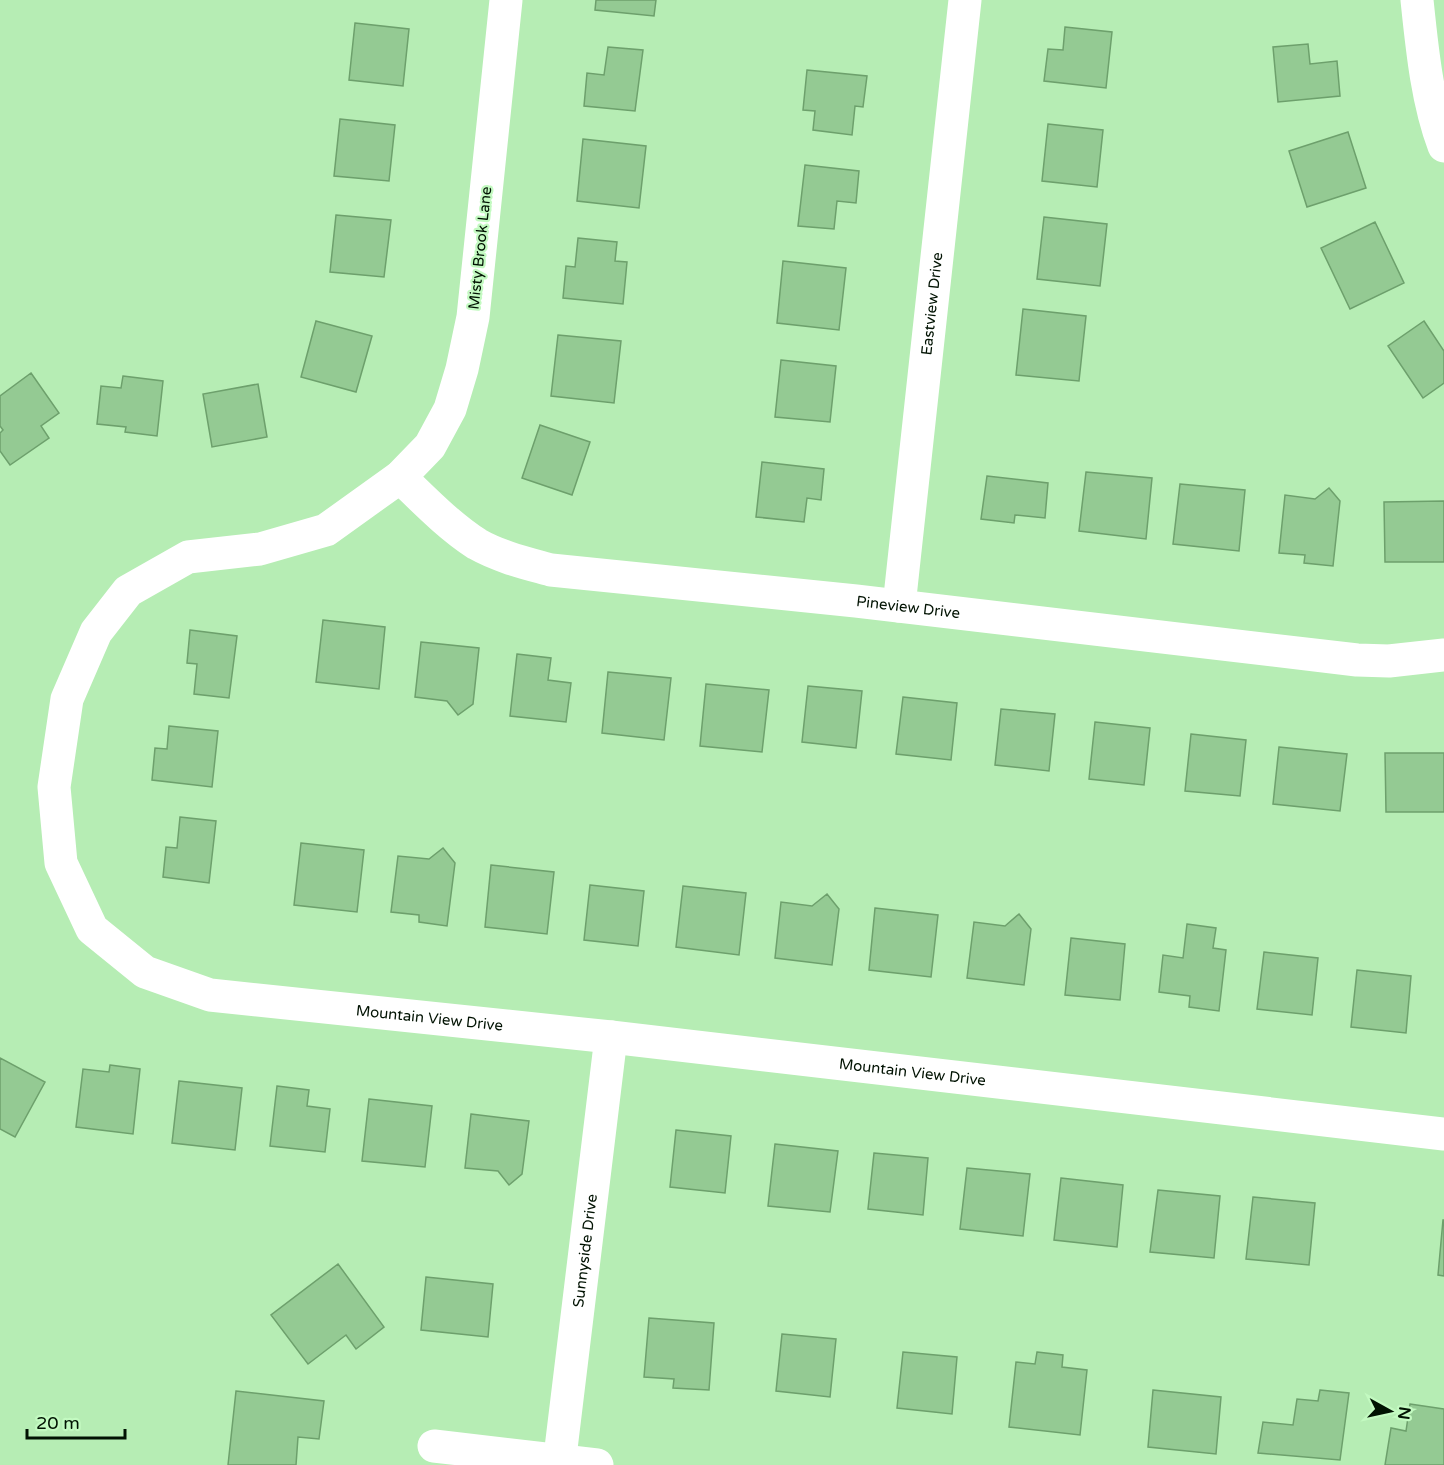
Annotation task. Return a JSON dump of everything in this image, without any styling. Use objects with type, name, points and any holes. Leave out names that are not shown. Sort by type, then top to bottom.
[{"type":"street","name":"Misty Brook Lane","points":[[400,477],[430,446],[450,408],[462,369],[473,317],[506,0]]},
{"type":"street","name":"Eastview Drive","points":[[899,606],[965,0]]},
{"type":"street","points":[[1417,0],[1421,41],[1437,128],[1444,146]]},
{"type":"street","name":"Pineview Drive","points":[[400,477],[440,515],[477,543],[507,557],[551,570],[899,606],[1357,660],[1389,661],[1444,655]]},
{"type":"street","name":"Mountain View Drive","points":[[400,477],[326,530],[260,549],[188,557],[129,591],[96,632],[67,699],[54,787],[61,863],[92,929],[145,972],[210,994],[611,1037],[1444,1134]]},
{"type":"street","name":"Sunnyside Drive","points":[[559,1463],[611,1037]]},
{"type":"street","points":[[434,1446],[559,1463],[597,1465]]},
{"type":"building","points":[[596,0],[656,0],[654,16],[595,10]]},
{"type":"building","points":[[355,23],[409,29],[403,86],[349,80]]},
{"type":"building","points":[[1065,27],[1112,32],[1106,88],[1044,81],[1048,49],[1063,50]]},
{"type":"building","points":[[1308,44],[1310,64],[1337,61],[1340,96],[1278,102],[1273,47]]},
{"type":"building","points":[[608,47],[643,50],[635,111],[584,106],[587,73],[604,75]]},
{"type":"building","points":[[807,70],[867,76],[863,107],[855,106],[852,135],[813,130],[815,111],[803,110]]},
{"type":"building","points":[[340,119],[395,125],[389,181],[334,176]]},
{"type":"building","points":[[1048,124],[1103,130],[1097,187],[1042,181]]},
{"type":"building","points":[[1348,132],[1366,188],[1307,207],[1289,151]]},
{"type":"building","points":[[583,139],[646,146],[639,208],[577,201]]},
{"type":"building","points":[[805,165],[859,171],[856,203],[837,201],[834,229],[798,226]]},
{"type":"building","points":[[336,215],[391,220],[384,277],[330,272]]},
{"type":"building","points":[[1044,217],[1107,224],[1100,286],[1037,279]]},
{"type":"building","points":[[1375,222],[1404,283],[1350,309],[1321,248]]},
{"type":"building","points":[[578,238],[617,242],[615,261],[627,262],[623,304],[563,298],[566,266],[575,267]]},
{"type":"building","points":[[783,261],[846,268],[839,330],[777,323]]},
{"type":"building","points":[[1023,309],[1086,316],[1079,381],[1016,375]]},
{"type":"building","points":[[316,321],[372,336],[356,392],[301,377]]},
{"type":"building","points":[[1424,321],[1444,351],[1444,383],[1423,398],[1388,346]]},
{"type":"building","points":[[558,335],[621,341],[614,403],[551,396]]},
{"type":"building","points":[[781,360],[836,366],[830,422],[775,417]]},
{"type":"building","points":[[31,373],[59,413],[41,426],[49,438],[10,465],[0,451],[0,433],[3,430],[0,426],[0,396]]},
{"type":"building","points":[[123,376],[163,381],[157,436],[125,432],[126,427],[97,424],[101,386],[121,388]]},
{"type":"building","points":[[258,384],[267,437],[212,447],[203,394]]},
{"type":"building","points":[[540,425],[590,442],[572,495],[522,478]]},
{"type":"building","points":[[762,462],[824,469],[821,500],[807,498],[804,522],[756,517]]},
{"type":"building","points":[[1086,472],[1152,478],[1146,539],[1079,531]]},
{"type":"building","points":[[987,476],[1048,483],[1045,518],[1015,515],[1014,523],[981,519]]},
{"type":"building","points":[[1180,484],[1245,490],[1239,551],[1173,544]]},
{"type":"building","points":[[1329,488],[1340,501],[1333,566],[1304,563],[1305,555],[1279,553],[1285,495],[1315,499]]},
{"type":"building","points":[[1444,501],[1444,562],[1385,562],[1384,502]]},
{"type":"building","points":[[323,620],[385,627],[379,689],[316,682]]},
{"type":"building","points":[[190,630],[237,636],[229,698],[194,694],[197,664],[187,663]]},
{"type":"building","points":[[421,642],[479,648],[473,704],[458,715],[447,701],[415,697]]},
{"type":"building","points":[[517,654],[551,658],[548,680],[571,683],[566,722],[510,716]]},
{"type":"building","points":[[608,672],[671,678],[664,740],[602,733]]},
{"type":"building","points":[[706,684],[769,690],[762,752],[700,746]]},
{"type":"building","points":[[808,686],[862,691],[856,748],[802,742]]},
{"type":"building","points":[[903,697],[957,703],[951,760],[896,754]]},
{"type":"building","points":[[1001,709],[1055,714],[1049,771],[995,765]]},
{"type":"building","points":[[1095,722],[1150,728],[1144,785],[1089,779]]},
{"type":"building","points":[[169,726],[218,731],[212,787],[152,780],[155,748],[167,749]]},
{"type":"building","points":[[1191,734],[1246,740],[1240,796],[1185,791]]},
{"type":"building","points":[[1279,747],[1347,754],[1340,811],[1273,804]]},
{"type":"building","points":[[1385,753],[1444,753],[1444,812],[1386,812]]},
{"type":"building","points":[[180,817],[216,821],[209,883],[163,877],[166,847],[177,848]]},
{"type":"building","points":[[301,843],[364,850],[357,912],[294,905]]},
{"type":"building","points":[[443,848],[455,863],[447,926],[419,922],[419,915],[391,912],[398,856],[429,859]]},
{"type":"building","points":[[491,865],[554,872],[547,934],[485,927]]},
{"type":"building","points":[[590,885],[644,891],[638,946],[584,940]]},
{"type":"building","points":[[683,886],[746,893],[739,955],[676,947]]},
{"type":"building","points":[[827,894],[839,909],[832,965],[775,958],[781,902],[812,906]]},
{"type":"building","points":[[875,908],[938,915],[931,977],[869,970]]},
{"type":"building","points":[[1019,914],[1031,929],[1024,985],[967,978],[974,922],[1005,926]]},
{"type":"building","points":[[1187,924],[1216,928],[1213,948],[1226,950],[1219,1011],[1189,1007],[1190,996],[1159,992],[1163,955],[1183,958]]},
{"type":"building","points":[[1071,938],[1125,944],[1120,1000],[1065,995]]},
{"type":"building","points":[[1264,952],[1318,958],[1312,1015],[1257,1009]]},
{"type":"building","points":[[1357,970],[1411,976],[1406,1033],[1351,1027]]},
{"type":"building","points":[[0,1058],[45,1082],[15,1137],[0,1129]]},
{"type":"building","points":[[110,1065],[140,1069],[133,1134],[76,1127],[83,1069],[109,1072]]},
{"type":"building","points":[[179,1081],[242,1088],[235,1150],[172,1143]]},
{"type":"building","points":[[277,1086],[309,1090],[307,1106],[330,1109],[325,1152],[270,1146]]},
{"type":"building","points":[[369,1099],[432,1106],[425,1167],[362,1161]]},
{"type":"building","points":[[471,1114],[529,1121],[522,1174],[509,1185],[498,1171],[465,1168]]},
{"type":"building","points":[[676,1130],[731,1136],[725,1193],[670,1187]]},
{"type":"building","points":[[775,1144],[838,1151],[830,1212],[768,1206]]},
{"type":"building","points":[[874,1153],[928,1158],[923,1215],[868,1209]]},
{"type":"building","points":[[967,1168],[1030,1174],[1023,1236],[960,1229]]},
{"type":"building","points":[[1061,1178],[1123,1185],[1117,1247],[1054,1240]]},
{"type":"building","points":[[1158,1190],[1220,1196],[1214,1258],[1150,1252]]},
{"type":"building","points":[[1253,1197],[1315,1203],[1309,1265],[1246,1259]]},
{"type":"building","points":[[1444,1220],[1444,1276],[1438,1275]]},
{"type":"building","points":[[338,1264],[384,1327],[356,1349],[346,1335],[308,1364],[271,1315]]},
{"type":"building","points":[[426,1277],[493,1284],[488,1337],[421,1330]]},
{"type":"building","points":[[649,1318],[714,1323],[709,1390],[673,1388],[674,1379],[644,1377]]},
{"type":"building","points":[[782,1334],[836,1339],[830,1397],[776,1391]]},
{"type":"building","points":[[903,1352],[957,1357],[952,1414],[897,1408]]},
{"type":"building","points":[[1037,1352],[1063,1355],[1062,1367],[1087,1370],[1080,1435],[1009,1427],[1016,1362],[1035,1364]]},
{"type":"building","points":[[1153,1390],[1221,1397],[1216,1454],[1148,1447]]},
{"type":"building","points":[[1320,1390],[1349,1393],[1340,1460],[1258,1453],[1263,1422],[1293,1425],[1297,1399],[1318,1401]]},
{"type":"building","points":[[236,1391],[324,1401],[319,1439],[298,1437],[296,1465],[228,1465]]},
{"type":"building","points":[[1410,1404],[1444,1409],[1444,1465],[1385,1465],[1391,1428],[1406,1431]]}]
